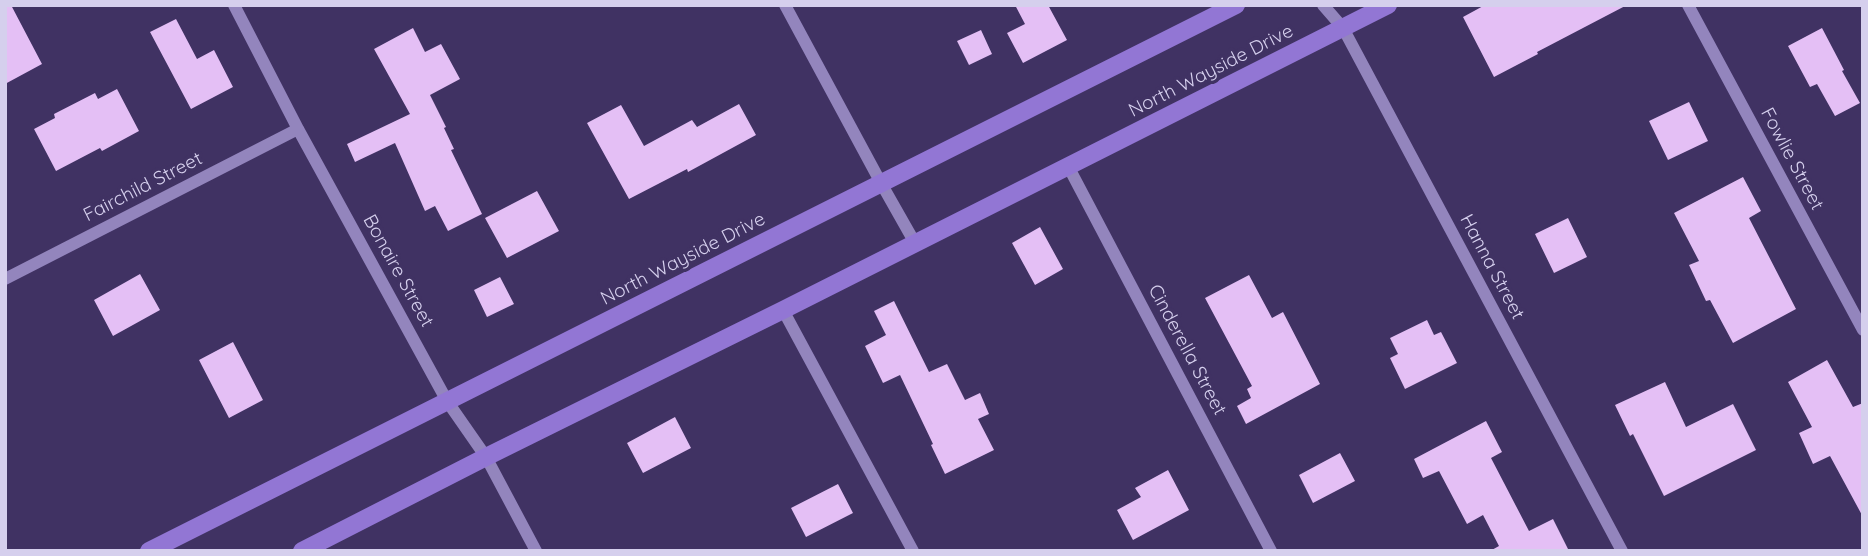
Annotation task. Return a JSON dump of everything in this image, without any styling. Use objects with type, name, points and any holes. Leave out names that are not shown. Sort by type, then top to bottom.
[{"type":"main road","name":"North Wayside Drive","points":[[149,551],[1236,5]]},
{"type":"main road","name":"North Wayside Drive","points":[[302,551],[1388,5]]},
{"type":"street","name":"Bonaire Street","points":[[234,5],[298,129],[447,401],[486,457],[536,551]]},
{"type":"street","points":[[785,5],[915,243]]},
{"type":"street","name":"Hanna Street","points":[[1323,5],[1343,27],[1622,551]]},
{"type":"street","name":"Fowlie Street","points":[[1688,5],[1863,330]]},
{"type":"street","name":"Fairchild Street","points":[[5,279],[298,129]]},
{"type":"street","name":"Cinderella Street","points":[[1068,166],[1271,551]]},
{"type":"street","points":[[783,310],[913,551]]},
{"type":"building","points":[[5,5],[11,5],[42,64],[5,84]]},
{"type":"building","points":[[1015,5],[1048,5],[1067,40],[1023,63],[1007,33],[1025,24]]},
{"type":"building","points":[[1485,5],[1627,5],[1494,77],[1463,17]]},
{"type":"building","points":[[176,19],[197,59],[214,50],[233,87],[191,109],[150,32]]},
{"type":"building","points":[[413,28],[425,52],[441,44],[460,79],[430,95],[446,127],[444,128],[454,149],[451,150],[482,214],[448,231],[435,206],[425,211],[395,143],[355,162],[347,144],[410,114],[374,49]]},
{"type":"building","points":[[1822,28],[1860,103],[1835,116],[1817,84],[1810,87],[1788,46]]},
{"type":"building","points":[[981,30],[992,54],[969,65],[957,41]]},
{"type":"building","points":[[117,89],[139,131],[56,171],[34,129],[55,118],[54,114],[95,93],[98,99]]},
{"type":"building","points":[[1689,102],[1708,141],[1668,160],[1649,121]]},
{"type":"building","points":[[739,104],[756,135],[688,172],[687,169],[629,199],[587,123],[621,105],[644,146],[692,120],[697,127]]},
{"type":"building","points":[[1743,177],[1761,211],[1749,218],[1796,309],[1733,343],[1710,300],[1706,301],[1689,265],[1699,261],[1674,213]]},
{"type":"building","points":[[537,191],[559,231],[507,258],[485,218]]},
{"type":"building","points":[[1568,218],[1587,257],[1554,273],[1535,234]]},
{"type":"building","points":[[1040,227],[1063,269],[1035,285],[1012,243]]},
{"type":"building","points":[[140,274],[160,310],[113,336],[94,300]]},
{"type":"building","points":[[1249,275],[1272,318],[1283,312],[1320,384],[1246,424],[1237,406],[1251,398],[1247,389],[1252,386],[1205,298]]},
{"type":"building","points":[[500,277],[514,304],[487,317],[474,290]]},
{"type":"building","points":[[894,301],[929,372],[947,364],[965,400],[980,393],[989,414],[978,419],[994,450],[945,474],[900,375],[883,383],[865,346],[886,335],[874,311]]},
{"type":"building","points":[[1427,320],[1434,335],[1441,332],[1457,363],[1405,389],[1390,358],[1398,354],[1390,338]]},
{"type":"building","points":[[233,342],[263,400],[229,418],[199,360]]},
{"type":"building","points":[[1827,360],[1853,407],[1863,403],[1863,517],[1830,456],[1813,464],[1799,433],[1812,427],[1788,382]]},
{"type":"building","points":[[1665,382],[1686,427],[1733,404],[1756,450],[1664,496],[1615,405]]},
{"type":"building","points":[[675,417],[691,448],[643,473],[627,443]]},
{"type":"building","points":[[1486,421],[1502,452],[1491,458],[1529,531],[1553,519],[1569,551],[1490,551],[1499,546],[1483,515],[1467,524],[1439,471],[1423,478],[1414,459]]},
{"type":"building","points":[[1340,453],[1355,481],[1313,503],[1299,475]]},
{"type":"building","points":[[1168,470],[1189,510],[1133,540],[1117,510],[1141,497],[1135,488]]},
{"type":"building","points":[[838,484],[853,513],[806,537],[791,508]]}]
